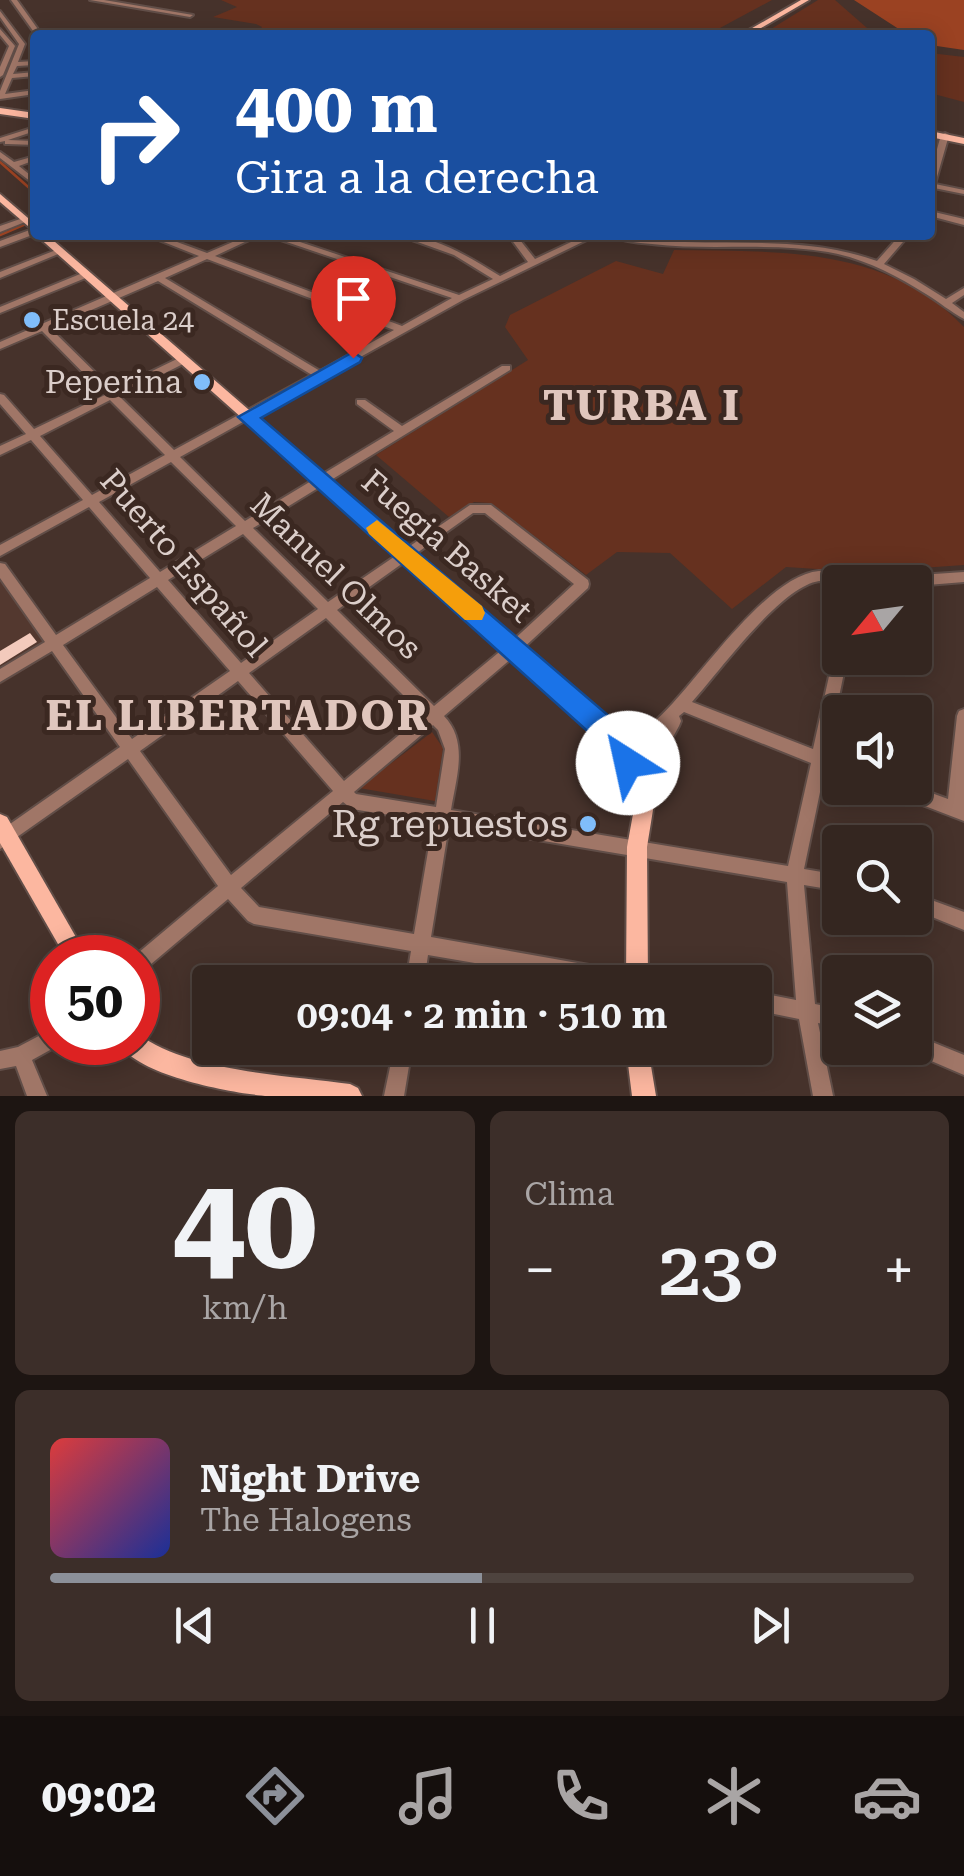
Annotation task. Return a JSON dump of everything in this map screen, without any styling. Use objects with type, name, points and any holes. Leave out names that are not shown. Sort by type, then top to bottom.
[{"type":"main road","points":[[747,30],[796,0]]},
{"type":"main road","points":[[748,30],[806,0]]},
{"type":"main road","points":[[0,111],[30,115]]},
{"type":"main road","points":[[935,134],[964,140]]},
{"type":"main road","name":"Fuegia Basket","points":[[0,197],[30,224]]},
{"type":"main road","name":"Fuegia Basket","points":[[46,240],[639,760]]},
{"type":"main road","points":[[636,965],[639,760]]},
{"type":"main road","points":[[2,834],[64,935]]},
{"type":"main road","points":[[160,1061],[350,1096]]},
{"type":"main road","points":[[639,1065],[644,1096]]},
{"type":"street","points":[[14,0],[32,30]]},
{"type":"street","points":[[93,0],[190,15]]},
{"type":"street","points":[[1,95],[9,40],[0,14],[21,10]]},
{"type":"street","points":[[0,30],[9,40],[22,44],[30,41]]},
{"type":"street","points":[[5,76],[22,44]]},
{"type":"street","points":[[19,54],[30,53]]},
{"type":"street","points":[[14,64],[30,73]]},
{"type":"street","points":[[5,76],[30,75]]},
{"type":"street","points":[[1,95],[30,77]]},
{"type":"street","points":[[1,95],[30,92]]},
{"type":"street","points":[[0,141],[30,132]]},
{"type":"street","points":[[935,169],[945,136]]},
{"type":"street","points":[[0,141],[30,143]]},
{"type":"street","points":[[0,154],[30,177]]},
{"type":"street","points":[[14,166],[30,160]]},
{"type":"street","points":[[935,187],[964,192]]},
{"type":"street","points":[[935,214],[964,222]]},
{"type":"street","points":[[0,229],[30,228]]},
{"type":"street","points":[[0,244],[30,230]]},
{"type":"street","points":[[162,240],[402,330]]},
{"type":"street","points":[[0,346],[244,240]]},
{"type":"street","points":[[285,240],[460,298]]},
{"type":"street","points":[[417,240],[457,253],[499,279]]},
{"type":"street","points":[[516,240],[532,262]]},
{"type":"street","points":[[0,551],[460,298],[584,240]]},
{"type":"street","points":[[641,240],[670,245],[810,247],[878,265],[957,298],[964,316]]},
{"type":"street","points":[[878,265],[900,240]]},
{"type":"street","points":[[0,275],[59,252]]},
{"type":"street","points":[[0,310],[85,275]]},
{"type":"street","points":[[158,278],[322,376]]},
{"type":"street","name":"Manuel Olmos","points":[[43,327],[435,714],[453,749],[418,965]]},
{"type":"street","points":[[0,451],[183,360]]},
{"type":"street","points":[[0,676],[506,368]]},
{"type":"street","name":"Puerto Español","points":[[0,397],[340,793]]},
{"type":"street","points":[[361,402],[402,431]]},
{"type":"street","points":[[2,834],[130,750],[470,509],[487,508],[583,584],[514,648],[160,945]]},
{"type":"street","points":[[0,568],[228,886],[254,915],[529,965]]},
{"type":"street","points":[[639,760],[790,586],[810,577],[822,578]]},
{"type":"street","points":[[932,578],[964,577]]},
{"type":"street","points":[[823,1096],[806,1008],[795,874],[836,675]]},
{"type":"street","points":[[684,705],[822,761]]},
{"type":"street","points":[[639,760],[684,705]]},
{"type":"street","points":[[932,801],[960,811],[964,716]]},
{"type":"street","points":[[340,793],[360,804],[637,846],[822,880]]},
{"type":"street","points":[[932,909],[964,921]]},
{"type":"street","points":[[772,1003],[822,1013]]},
{"type":"street","points":[[0,1060],[30,1051]]},
{"type":"street","points":[[932,1051],[964,1065]]},
{"type":"street","points":[[21,1056],[37,1096]]},
{"type":"street","points":[[394,1096],[400,1065]]},
{"type":"shaded area","points":[[221,0],[772,0],[716,30],[260,30],[262,27],[256,24],[213,17],[237,7]]},
{"type":"shaded area","points":[[818,0],[835,0],[869,30],[769,30]]},
{"type":"shaded area","points":[[854,0],[964,0],[964,50],[935,46],[935,30],[900,30]]},
{"type":"shaded area","points":[[935,54],[964,57],[964,102],[935,94]]},
{"type":"shaded area","points":[[674,250],[752,251],[828,258],[900,281],[933,300],[964,327],[964,565],[786,567],[732,609],[670,553],[617,552],[586,575],[491,503],[474,502],[449,517],[376,455],[528,360],[505,327],[510,315],[616,261],[663,274]]},
{"type":"shaded area","points":[[0,561],[62,647],[0,685]]},
{"type":"shaded area","points":[[432,732],[443,748],[435,801],[359,788]]},
{"type":"building","points":[[30,633],[37,642],[0,665],[0,651]]},
{"type":"waterway","points":[[0,162],[30,189]]},
{"type":"waterway","points":[[0,235],[30,222]]},
{"type":"slow traffic","points":[[377,528],[473,613]]},
{"type":"place","name":"Escuela 24","points":[[32,320]]},
{"type":"place","name":"Peperina","points":[[202,382]]},
{"type":"place","name":"Rg repuestos","points":[[588,824]]},
{"type":"district","name":"TURBA I","points":[[642,405]]},
{"type":"district","name":"EL LIBERTADOR","points":[[238,715]]},
{"type":"route","points":[[353,358],[248,417],[628,750],[628,763]]}]
